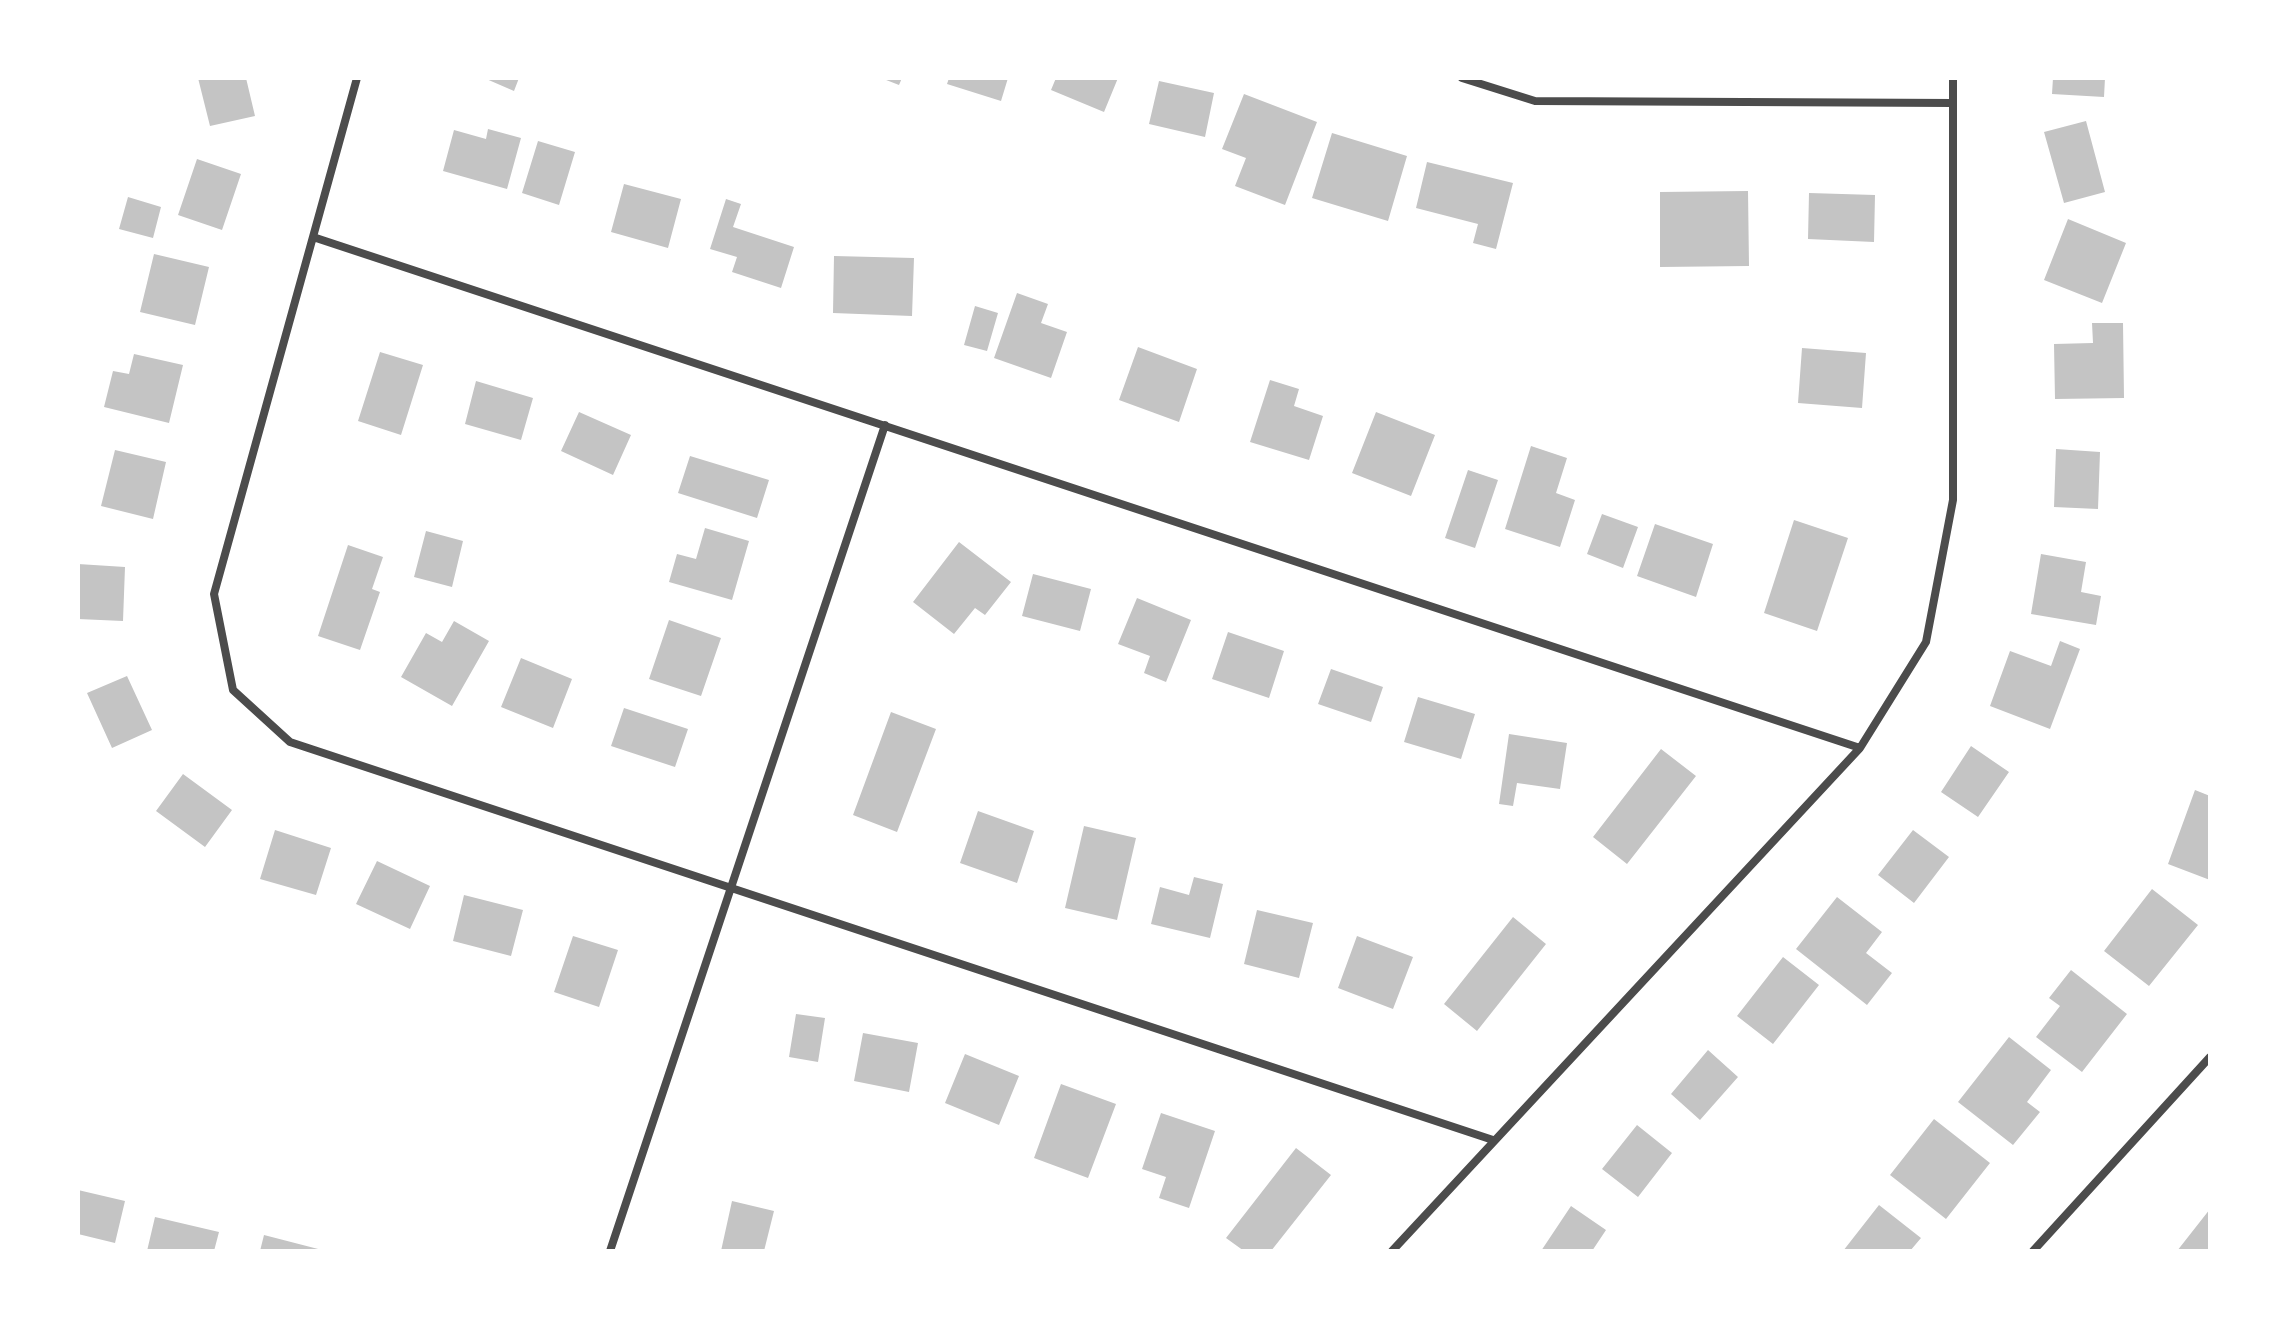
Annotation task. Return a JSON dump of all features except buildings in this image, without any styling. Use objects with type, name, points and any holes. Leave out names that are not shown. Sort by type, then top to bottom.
[{"type":"street","points":[[357,78],[214,594],[233,690],[290,742],[1493,1140]]},
{"type":"street","points":[[1462,78],[1535,101],[1953,103]]},
{"type":"street","points":[[1392,1251],[1860,748],[1926,642],[1953,500],[1953,78]]},
{"type":"street","points":[[313,237],[1860,748]]},
{"type":"street","points":[[610,1251],[885,425]]},
{"type":"street","points":[[2033,1251],[2210,1057]]}]
